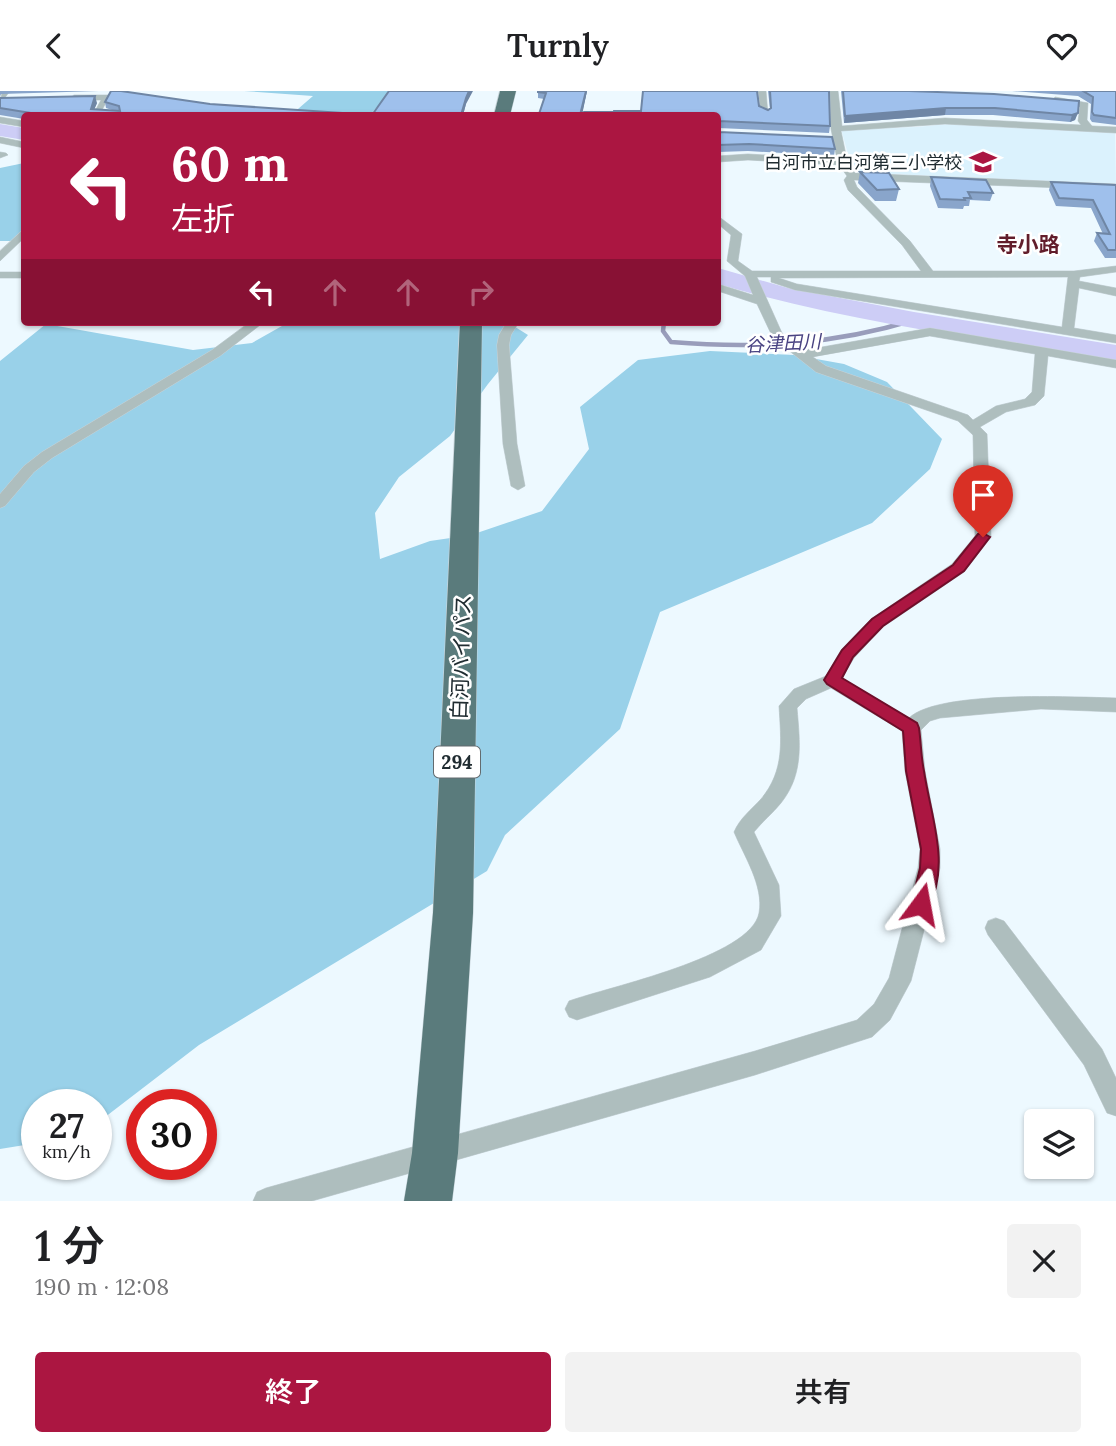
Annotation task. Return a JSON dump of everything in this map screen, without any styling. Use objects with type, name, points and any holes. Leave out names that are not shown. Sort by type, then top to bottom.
[{"type":"highway","points":[[503,112],[508,91]]},
{"type":"highway","name":"白河バイパス","points":[[428,1201],[435,1153],[453,913],[471,326]]},
{"type":"street","points":[[762,91],[765,113]]},
{"type":"street","points":[[834,91],[838,139],[843,162],[852,176]]},
{"type":"street","points":[[67,98],[107,97],[97,111],[102,112]]},
{"type":"street","points":[[1044,99],[1085,105],[1082,121],[1087,126]]},
{"type":"street","points":[[838,128],[916,125],[943,117],[1116,129]]},
{"type":"street","points":[[0,120],[21,124]]},
{"type":"street","points":[[825,138],[838,139]]},
{"type":"street","points":[[0,140],[21,144]]},
{"type":"street","points":[[721,159],[748,157],[843,162]]},
{"type":"street","points":[[852,176],[1116,187]]},
{"type":"street","points":[[852,176],[849,180],[852,188],[906,243],[931,276]]},
{"type":"street","points":[[721,221],[737,234],[730,249],[731,260],[736,266],[795,287],[1116,339]]},
{"type":"street","points":[[0,258],[8,253],[21,236]]},
{"type":"street","points":[[754,274],[1074,279],[1116,269]]},
{"type":"street","points":[[577,1009],[702,970],[753,943],[770,916],[768,885],[744,832],[746,825],[765,809],[784,784],[792,763],[788,706],[800,694],[832,680],[847,654],[877,623],[958,568],[983,537],[979,434],[963,418],[821,369],[798,353],[777,335],[761,302],[754,274]]},
{"type":"street","points":[[0,275],[21,275]]},
{"type":"street","points":[[1074,279],[1116,292]]},
{"type":"street","points":[[1067,332],[1074,279]]},
{"type":"street","points":[[721,288],[761,302]]},
{"type":"street","points":[[0,503],[29,469],[47,455],[216,353],[254,326]]},
{"type":"street","points":[[511,326],[505,335],[503,348],[507,381],[507,432],[518,486]]},
{"type":"street","points":[[798,353],[930,332],[1116,364]]},
{"type":"street","points":[[972,426],[1001,409],[1030,402],[1039,393],[1042,351]]},
{"type":"street","points":[[832,680],[911,728]]},
{"type":"street","points":[[911,728],[923,716],[940,711],[1041,702],[1116,705]]},
{"type":"street","points":[[266,1201],[755,1063],[864,1029],[882,1012],[900,981],[929,868],[930,849],[915,771],[911,728]]},
{"type":"street","points":[[996,927],[1093,1057],[1116,1104]]},
{"type":"shaded area","points":[[244,91],[410,91],[387,107],[377,107],[373,112],[294,112],[313,96]]},
{"type":"shaded area","name":"白河市立白河第三小学校","points":[[947,124],[1115,130],[1116,185],[853,172],[841,129]]},
{"type":"shaded area","points":[[21,164],[21,241],[0,241],[0,168]]},
{"type":"shaded area","points":[[44,326],[57,326],[193,350],[252,343],[282,326],[513,326],[528,335],[450,436],[399,477],[375,513],[380,559],[430,541],[471,535],[542,511],[589,449],[580,407],[638,360],[710,351],[794,355],[844,364],[887,382],[942,439],[930,469],[872,523],[660,612],[620,729],[505,835],[487,871],[199,1045],[142,1089],[126,1089],[126,1101],[112,1112],[112,1089],[21,1089],[21,1146],[0,1149],[0,361]]},
{"type":"building","points":[[111,91],[121,91],[210,104],[328,112],[25,112],[0,108],[0,98],[95,96],[91,109],[120,111],[119,106],[105,102]]},
{"type":"building","points":[[389,91],[469,91],[462,112],[374,112]]},
{"type":"building","points":[[586,91],[581,112],[540,112],[546,93],[538,92]]},
{"type":"building","points":[[643,91],[757,91],[759,106],[768,110],[771,108],[770,91],[829,91],[830,126],[721,121],[721,112],[614,112],[641,111]]},
{"type":"building","points":[[843,91],[994,94],[1079,101],[1078,113],[1072,115],[995,108],[946,108],[845,116]]},
{"type":"building","points":[[1083,91],[1116,91],[1116,118],[1094,115],[1093,97]]},
{"type":"building","points":[[721,132],[832,137],[835,149],[721,145]]},
{"type":"building","points":[[860,172],[889,173],[899,189],[877,190]]},
{"type":"building","points":[[931,177],[986,180],[993,193],[968,192],[971,198],[964,198],[965,200],[940,199]]},
{"type":"building","points":[[1051,182],[1116,185],[1116,250],[1108,250],[1097,233],[1110,234],[1093,200],[1059,198]]},
{"type":"waterway","name":"谷津田川","points":[[0,130],[21,134]]},
{"type":"waterway","name":"谷津田川","points":[[721,277],[784,295],[914,320],[1116,353]]},
{"type":"waterway","name":"谷津田川","points":[[664,326],[663,331],[671,342],[763,345],[824,340],[914,320]]},
{"type":"place","name":"白河市立白河第三小学校","points":[[983,162]]},
{"type":"district","name":"寺小路","points":[[1028,244]]},
{"type":"route","points":[[921,904],[930,849],[915,771],[911,728],[832,680],[847,654],[877,623],[958,568],[983,537]]}]
